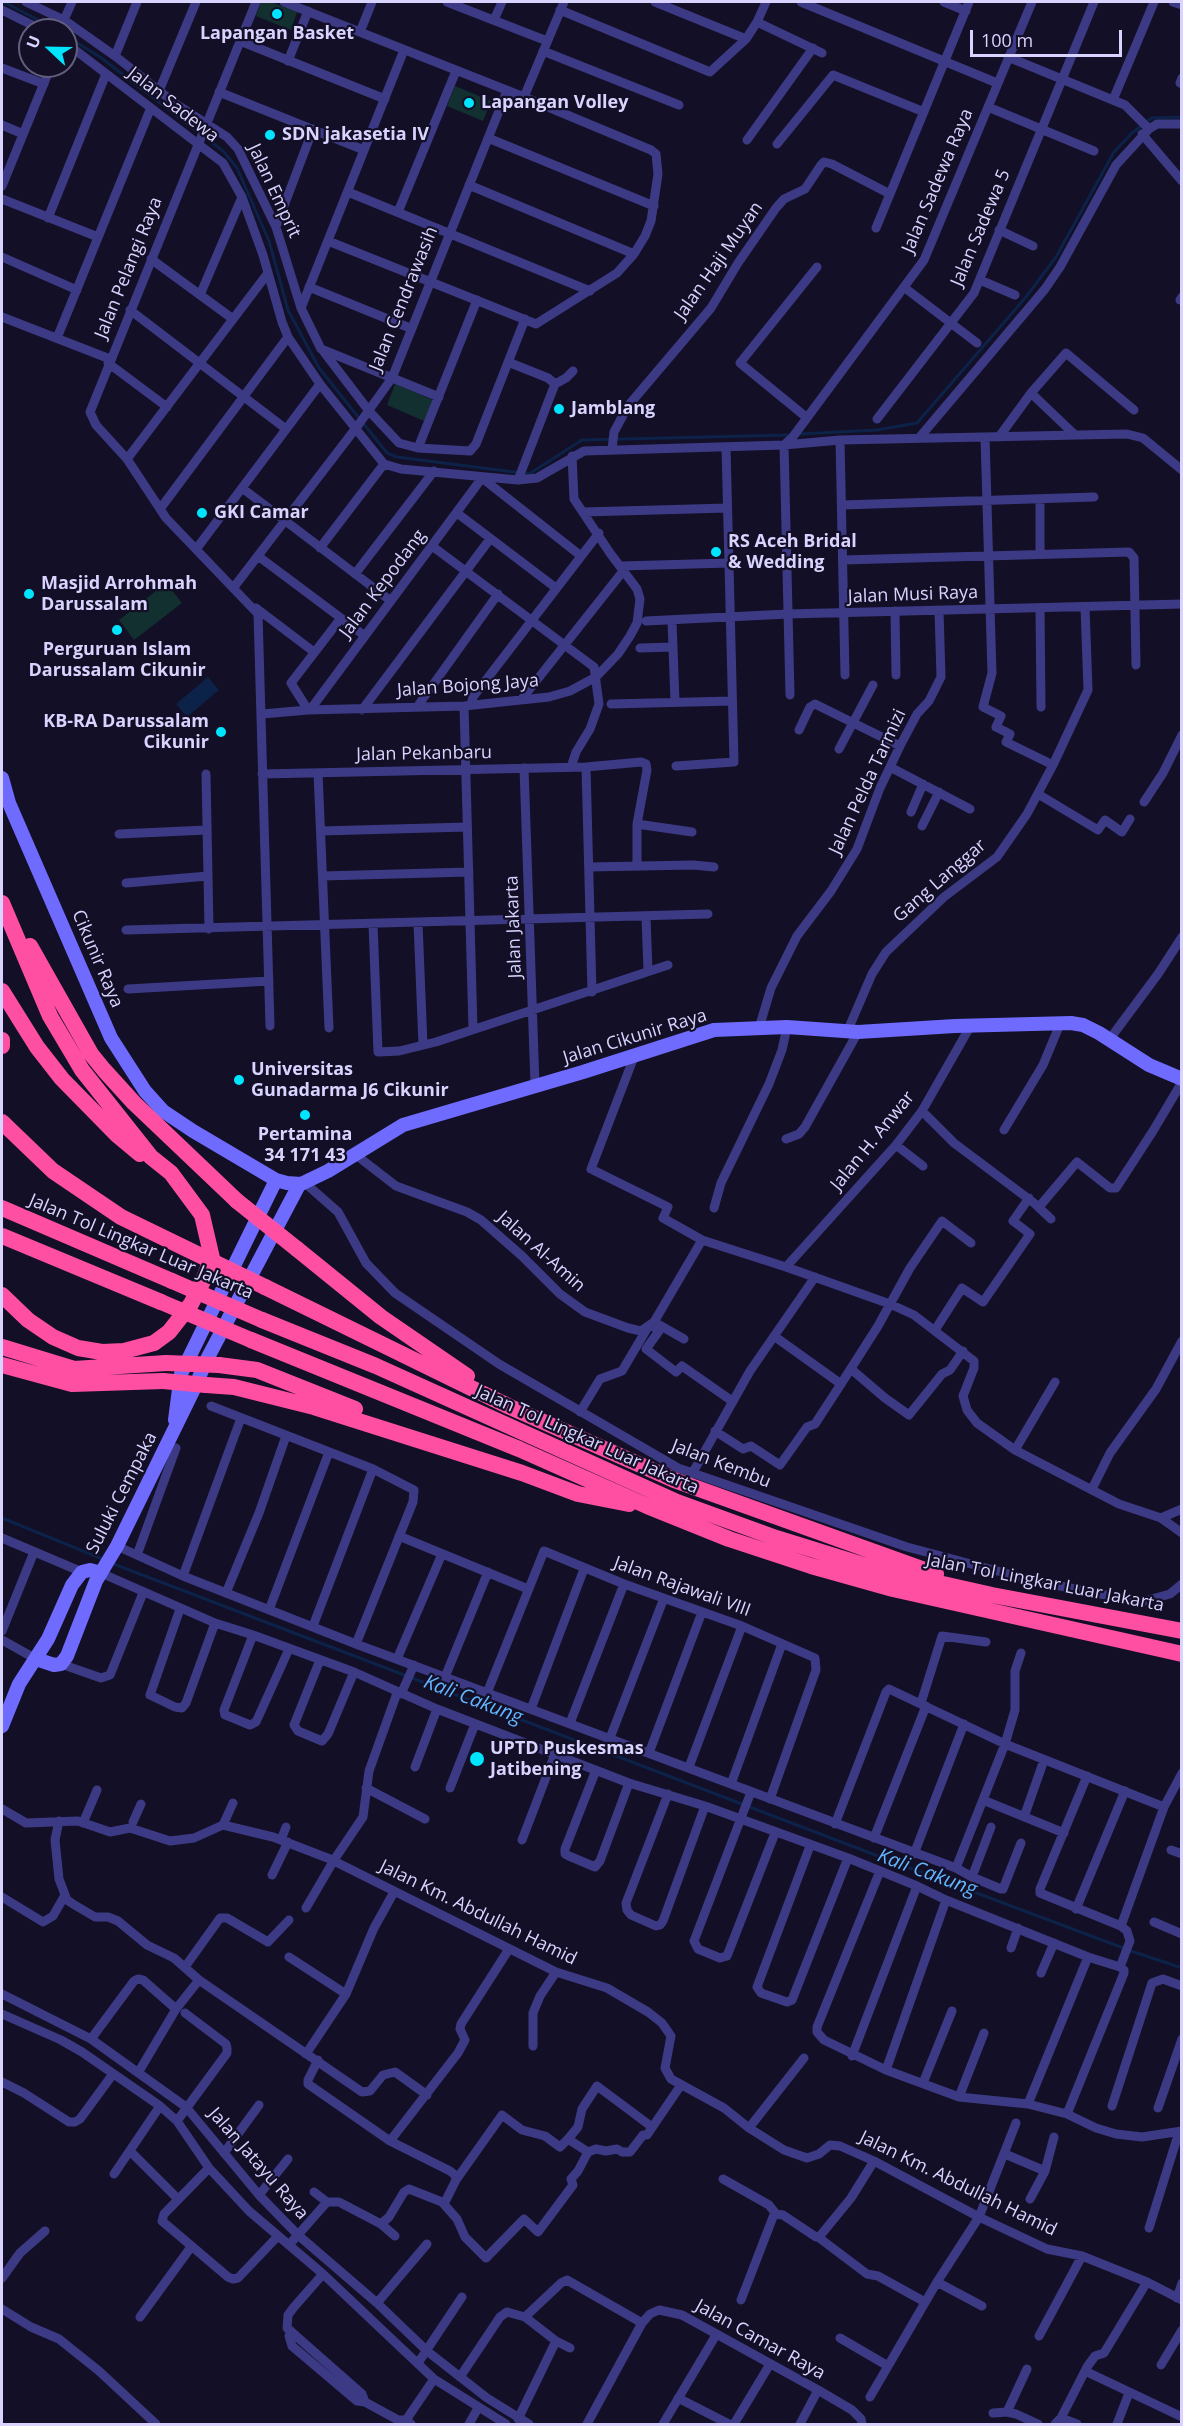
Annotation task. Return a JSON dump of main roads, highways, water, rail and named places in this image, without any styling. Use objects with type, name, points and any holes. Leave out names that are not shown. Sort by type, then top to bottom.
[{"type":"highway","points":[[2,896],[91,1054],[134,1103],[237,1201],[381,1317],[510,1407]]},
{"type":"highway","points":[[2,903],[50,1016],[76,1061],[151,1157],[171,1173],[202,1215],[212,1258],[191,1304],[169,1332],[154,1343],[124,1351],[102,1352],[78,1348],[53,1337],[28,1320],[2,1295]]},
{"type":"highway","points":[[2,991],[37,1047],[62,1078],[116,1134],[150,1161],[151,1157]]},
{"type":"highway","points":[[2,1040],[2,1046]]},
{"type":"highway","points":[[2,1122],[53,1171],[121,1217],[510,1407],[674,1480],[886,1554],[992,1595]]},
{"type":"highway","name":"Jalan Tol Lingkar Luar Jakarta","points":[[2,1208],[261,1320],[375,1366],[677,1502],[776,1538],[876,1569],[992,1595],[1182,1631]]},
{"type":"highway","name":"Jalan Tol Lingkar Luar Jakarta","points":[[2,1236],[519,1449],[647,1506],[729,1539],[893,1589],[1182,1654]]},
{"type":"highway","points":[[2,1347],[74,1369],[166,1363],[213,1363],[257,1370],[399,1426],[438,1446]]},
{"type":"highway","points":[[2,1365],[72,1384],[163,1381],[234,1387],[314,1407],[522,1473],[578,1494],[596,1499],[647,1506]]},
{"type":"water","points":[[208,677],[219,690],[187,717],[176,704]]},
{"type":"waterway","points":[[4,2],[34,18]]},
{"type":"waterway","points":[[78,43],[100,57],[223,151],[237,168],[269,241],[288,310],[319,368],[387,453],[397,457],[529,474],[582,440],[790,435]]},
{"type":"waterway","points":[[799,434],[877,430],[917,423],[1026,297],[1056,257],[1114,152],[1132,133],[1152,118],[1182,117]]},
{"type":"waterway","name":"Kali Cakung","points":[[2,1518],[105,1560]]},
{"type":"waterway","name":"Kali Cakung","points":[[111,1563],[878,1856],[1182,1968]]},
{"type":"place","name":"Lapangan Basket","points":[[277,14]]},
{"type":"place","name":"Lapangan Volley","points":[[469,103]]},
{"type":"place","name":"SDN jakasetia IV","points":[[270,135]]},
{"type":"place","name":"Jamblang","points":[[559,409]]},
{"type":"place","name":"GKI Camar","points":[[202,513]]},
{"type":"place","name":"RS Aceh Bridal & Wedding","points":[[716,552]]},
{"type":"place","name":"Masjid Arrohmah Darussalam","points":[[29,594]]},
{"type":"place","name":"Perguruan Islam Darussalam Cikunir","points":[[117,630]]},
{"type":"place","name":"KB-RA Darussalam Cikunir","points":[[221,732]]},
{"type":"place","name":"Universitas Gunadarma J6 Cikunir","points":[[239,1080]]},
{"type":"place","name":"Pertamina 34 171 43","points":[[305,1115]]},
{"type":"place","name":"UPTD Puskesmas Jatibening","points":[[477,1759]]}]
